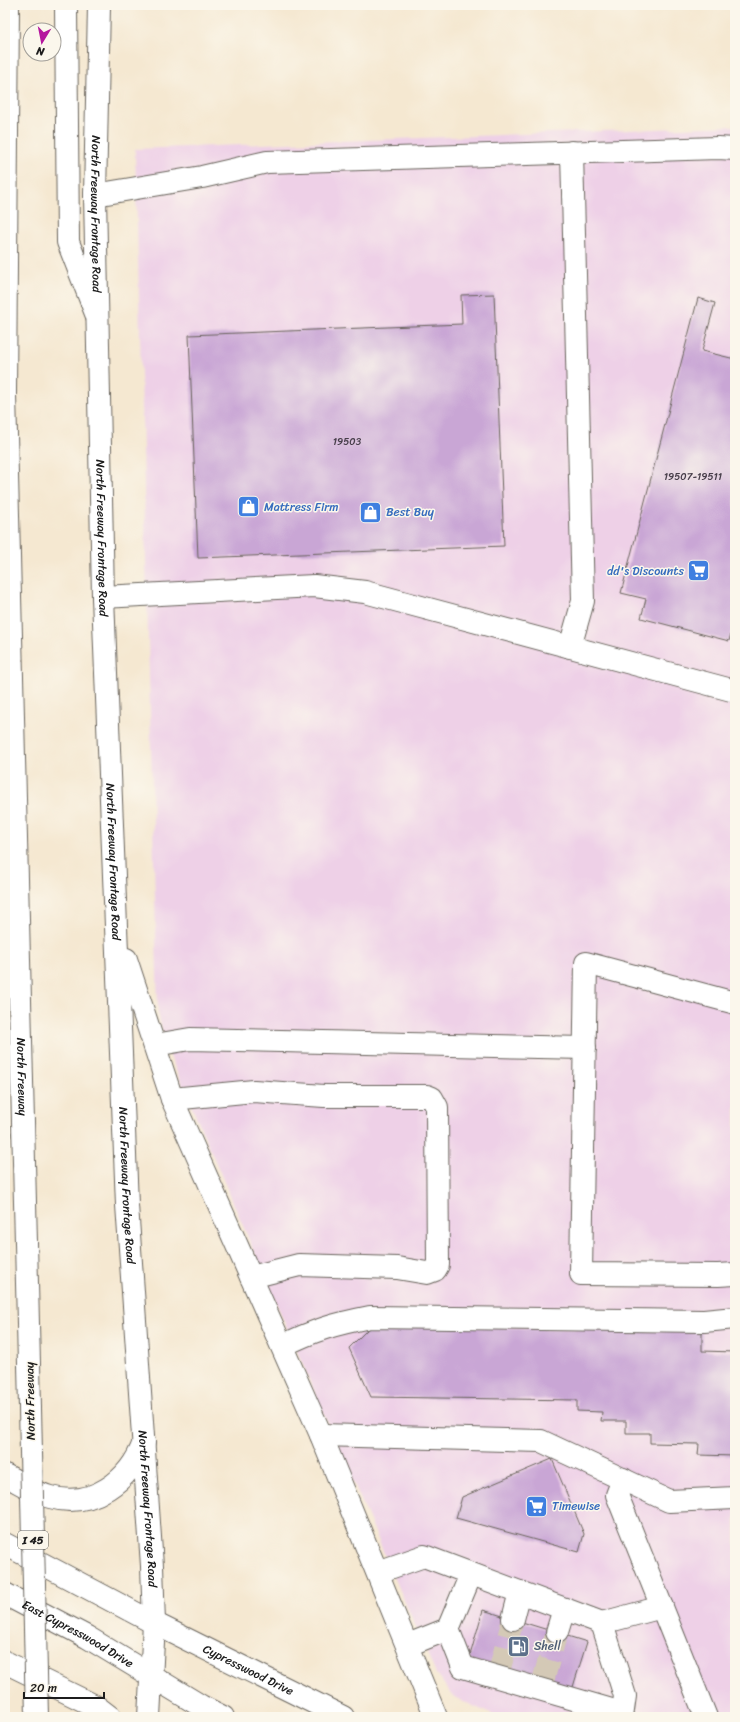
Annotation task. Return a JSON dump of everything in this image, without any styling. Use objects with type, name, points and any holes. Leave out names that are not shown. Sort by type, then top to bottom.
[{"type":"main road","name":"North Freeway","points":[[8,5],[5,394],[37,1717]]},
{"type":"main road","points":[[66,5],[68,242],[97,316]]},
{"type":"main road","name":"North Freeway Frontage Road","points":[[99,5],[95,195],[103,597],[118,935],[127,1205],[145,1440],[152,1566],[154,1623],[150,1674],[149,1717]]},
{"type":"main road","points":[[95,195],[202,177],[268,162],[572,152],[718,148],[735,149]]},
{"type":"main road","points":[[570,647],[583,601],[572,152]]},
{"type":"main road","points":[[103,597],[314,586],[337,587],[365,592],[735,691]]},
{"type":"main road","points":[[118,935],[172,1099],[321,1435],[408,1645],[436,1717]]},
{"type":"main road","points":[[735,1003],[586,964],[581,1274],[735,1274]]},
{"type":"main road","points":[[155,1045],[190,1039],[585,1048]]},
{"type":"main road","points":[[172,1099],[254,1091],[324,1096],[427,1096],[432,1098],[438,1107],[438,1265],[435,1270],[427,1273],[397,1268],[298,1265],[251,1277]]},
{"type":"main road","points":[[282,1346],[311,1331],[335,1324],[370,1317],[704,1321],[735,1318]]},
{"type":"main road","points":[[321,1435],[541,1441],[669,1501],[735,1498]]},
{"type":"main road","points":[[5,1475],[49,1497],[67,1500],[84,1498],[101,1493],[117,1484],[129,1471],[139,1456],[145,1440]]},
{"type":"main road","points":[[623,1479],[617,1495],[706,1717]]},
{"type":"main road","points":[[5,1544],[154,1623]]},
{"type":"main road","points":[[378,1572],[424,1556],[602,1623],[662,1607]]},
{"type":"main road","points":[[471,1574],[448,1629],[463,1667],[499,1673],[542,1686],[622,1715],[625,1696],[602,1623]]},
{"type":"main road","points":[[513,1619],[520,1592]]},
{"type":"main road","name":"East Cypresswood Drive","points":[[5,1594],[87,1637],[150,1674]]},
{"type":"main road","points":[[557,1632],[564,1609]]},
{"type":"main road","name":"Cypresswood Drive","points":[[154,1623],[343,1717]]},
{"type":"main road","points":[[408,1645],[448,1629]]},
{"type":"main road","points":[[5,1662],[97,1707],[110,1717]]},
{"type":"main road","points":[[150,1674],[201,1706],[223,1717]]},
{"type":"shaded area","points":[[735,126],[735,1717],[497,1717],[454,1697],[436,1674],[166,1047],[158,1012],[135,149]]},
{"type":"building","points":[[494,294],[504,546],[198,558],[189,335],[462,324],[461,295]]},
{"type":"building","points":[[698,298],[715,303],[702,351],[735,359],[735,623],[734,622],[729,641],[641,618],[646,599],[621,593]]},
{"type":"building","points":[[372,1325],[702,1332],[702,1351],[735,1352],[735,1456],[698,1455],[699,1444],[650,1443],[650,1433],[626,1433],[626,1421],[601,1421],[602,1412],[577,1411],[577,1400],[371,1397],[349,1348]]},
{"type":"building","points":[[552,1459],[584,1534],[579,1552],[456,1518],[462,1497]]},
{"type":"building","points":[[483,1610],[587,1642],[572,1690],[469,1659]]},
{"type":"tunnel","points":[[500,1668],[513,1619]]},
{"type":"tunnel","points":[[543,1681],[557,1632]]},
{"type":"place","name":"Mattress Firm","points":[[248,507]]},
{"type":"place","name":"Best Buy","points":[[370,512]]},
{"type":"place","name":"dd's Discounts","points":[[699,571]]},
{"type":"place","name":"Timewise","points":[[537,1506]]},
{"type":"place","name":"Shell","points":[[519,1646]]}]
